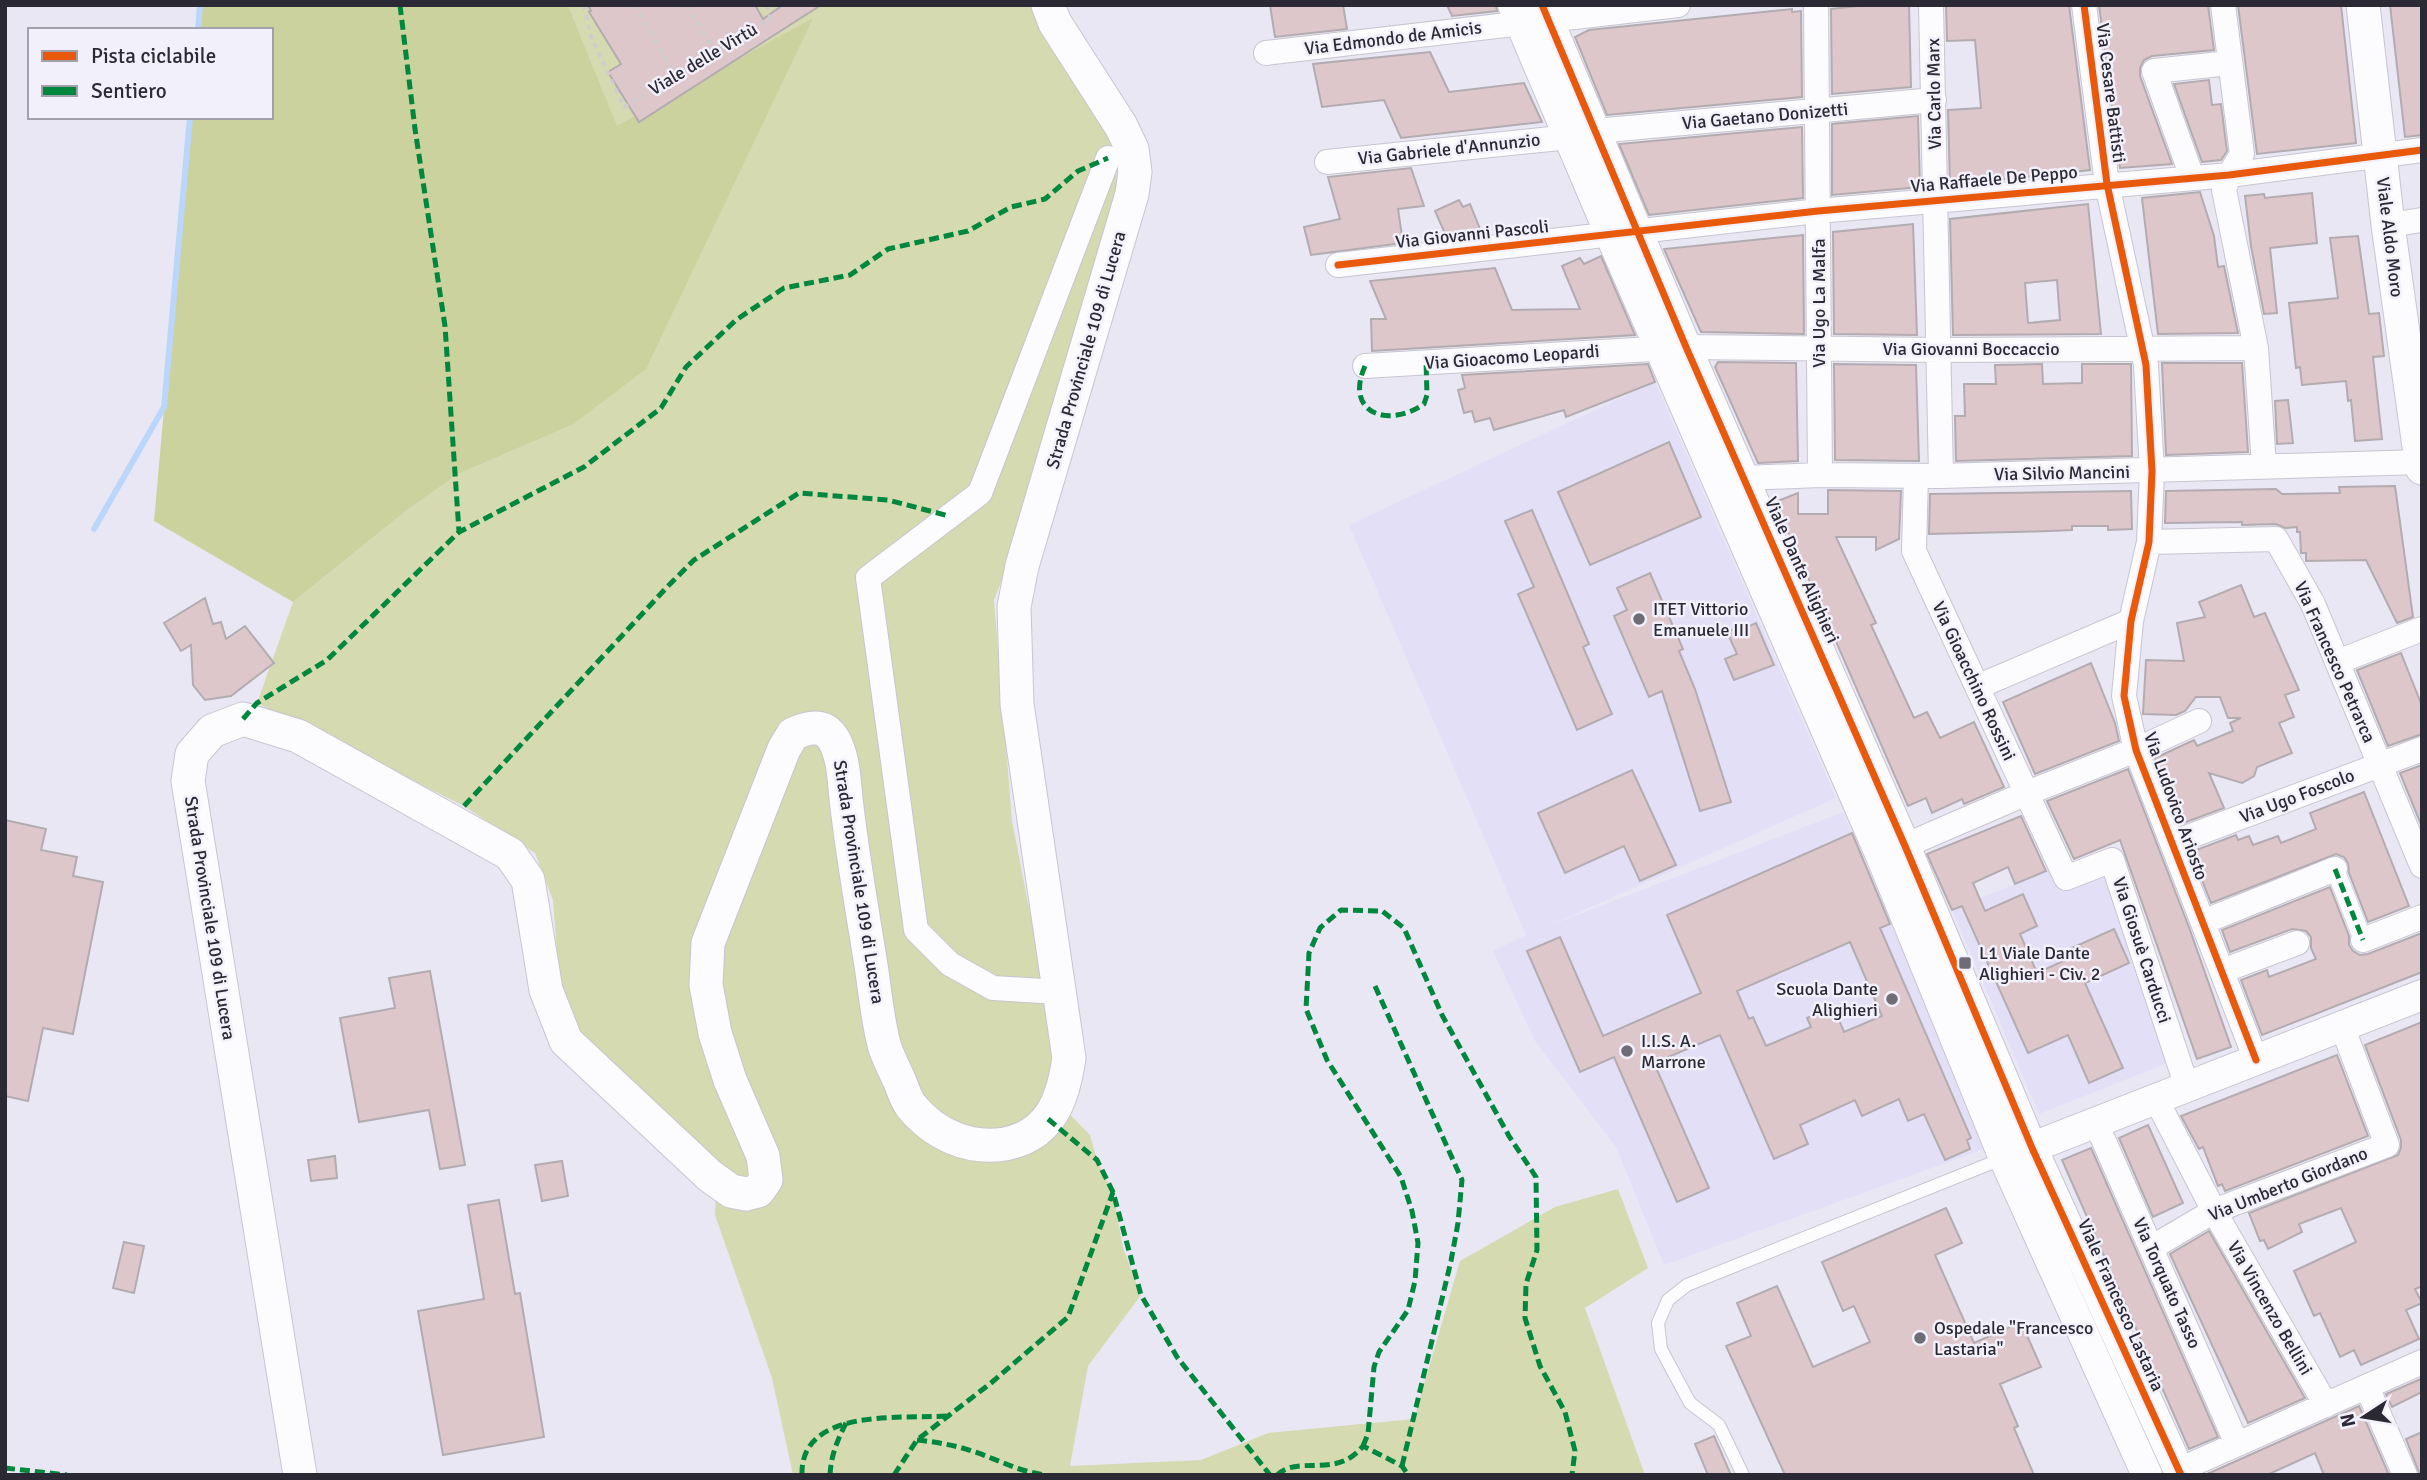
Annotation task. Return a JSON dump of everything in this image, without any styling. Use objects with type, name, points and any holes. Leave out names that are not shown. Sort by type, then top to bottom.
[{"type":"main road","name":"Strada Provinciale 109 di Lucera","points":[[300,1475],[188,781],[192,754],[212,731],[243,719],[298,736],[510,854],[528,880],[546,990],[566,1041],[710,1176],[731,1191],[746,1194],[758,1191],[766,1180],[767,1171],[730,1080],[715,1032],[706,985],[708,943],[784,749],[793,733],[808,727],[821,728],[833,738],[841,758],[848,820],[885,1047],[909,1104],[944,1135],[962,1142],[998,1145],[1013,1142],[1034,1132],[1056,1108],[1064,1089],[1069,1058],[1017,704],[1014,607],[1022,566],[1132,194],[1135,172],[1132,149],[1121,126],[1055,23],[1048,5]]},
{"type":"main road","name":"Viale Aldo Moro","points":[[2363,5],[2388,225],[2418,422],[2421,465]]},
{"type":"street","name":"Via Edmondo de Amicis","points":[[1266,53],[1531,13],[1678,5]]},
{"type":"street","name":"Via Ugo La Malfa","points":[[1816,5],[1820,475]]},
{"type":"street","name":"Via Carlo Marx","points":[[1928,476],[1940,350],[1931,5]]},
{"type":"street","name":"Via Cesare Battisti","points":[[2084,5],[2107,184],[2143,348]]},
{"type":"street","points":[[2223,5],[2242,153],[2228,175],[2224,190],[2256,348],[2264,466]]},
{"type":"street","name":"Viale Dante Alighieri","points":[[1531,13],[1673,348],[1893,851],[2032,1148]]},
{"type":"street","points":[[2192,177],[2154,71],[2230,63]]},
{"type":"street","name":"Via Gaetano Donizetti","points":[[1583,134],[1934,100]]},
{"type":"street","name":"Via Gabriele d'Annunzio","points":[[1327,162],[1583,134]]},
{"type":"street","name":"Via Raffaele De Peppo","points":[[1624,233],[1936,199],[2228,175],[2422,150]]},
{"type":"street","points":[[1059,988],[1043,991],[993,988],[950,964],[916,930],[868,578],[980,492],[1108,158]]},
{"type":"street","points":[[2388,225],[2422,220]]},
{"type":"street","name":"Via Giovanni Pascoli","points":[[1338,265],[1624,233]]},
{"type":"street","name":"Via Giovanni Boccaccio","points":[[1673,348],[2256,348]]},
{"type":"street","name":"Via Gioacomo Leopardi","points":[[1365,366],[1673,348]]},
{"type":"street","name":"Via Ludovico Ariosto","points":[[2143,348],[2152,471],[2150,542],[2131,621],[2124,696],[2136,750],[2256,1060]]},
{"type":"street","name":"Via Silvio Mancini","points":[[1731,479],[1820,475],[1928,476],[2264,466],[2421,465]]},
{"type":"street","name":"Via Gioacchino Rossini","points":[[1928,476],[1914,551],[2066,878]]},
{"type":"street","name":"Via Francesco Petrarca","points":[[2150,542],[2276,539],[2313,604],[2422,866]]},
{"type":"street","points":[[1977,687],[2131,621]]},
{"type":"street","points":[[2337,662],[2422,629]]},
{"type":"street","points":[[1893,851],[2199,721]]},
{"type":"street","name":"Via Ugo Foscolo","points":[[2172,843],[2422,749]]},
{"type":"street","name":"Viale Dante Alighieri","points":[[1893,851],[2004,1158]]},
{"type":"street","name":"Via Giosuè Carducci","points":[[2066,878],[2112,860],[2187,1087]]},
{"type":"street","points":[[2203,922],[2336,869],[2363,940],[2422,916]]},
{"type":"street","points":[[2222,971],[2297,943]]},
{"type":"street","points":[[2147,1475],[2004,1158],[2422,995]]},
{"type":"street","name":"Via Umberto Giordano","points":[[2151,1248],[2214,1211],[2388,1145],[2342,1026]]},
{"type":"street","name":"Via Vincenzo Bellini","points":[[2156,1099],[2214,1211],[2326,1405]]},
{"type":"street","name":"Via Torquato Tasso","points":[[2096,1123],[2237,1444]]},
{"type":"street","name":"Viale Francesco Lastaria","points":[[2032,1148],[2180,1473]]},
{"type":"street","points":[[2180,1473],[2237,1444],[2422,1362]]},
{"type":"street","points":[[2367,1387],[2404,1475]]},
{"type":"lane","points":[[1743,1475],[1719,1425],[1690,1403],[1661,1349],[1658,1322],[1668,1300],[1687,1285],[2004,1158]]},
{"type":"path","points":[[634,5],[676,76]]},
{"type":"path","points":[[687,5],[715,52]]},
{"type":"shaded area","points":[[1655,382],[1836,798],[1546,927],[1843,812],[1987,1148],[1664,1265],[1616,1147],[1535,1041],[1493,951],[1526,935],[1349,525]]},
{"type":"shaded area","points":[[2111,864],[2170,1062],[2039,1114],[1952,910],[2058,866]]},
{"type":"green space","points":[[200,5],[568,5],[617,126],[813,18],[646,369],[572,425],[458,474],[406,511],[293,602],[154,521],[190,119],[273,119],[273,28],[198,28]]},
{"type":"green space","points":[[568,5],[1036,5],[1111,136],[1119,192],[1027,515],[994,600],[1012,821],[1053,1031],[1054,1098],[1090,1135],[1097,1160],[1113,1192],[1123,1248],[1141,1295],[1088,1366],[1070,1466],[1201,1460],[1268,1433],[1414,1419],[1460,1261],[1555,1207],[1618,1189],[1648,1268],[1585,1308],[1645,1475],[793,1475],[772,1378],[715,1215],[717,1165],[576,1027],[560,992],[553,900],[535,853],[464,806],[257,703],[293,602],[406,511],[458,474],[572,425],[812,19],[617,127]]},
{"type":"building","points":[[588,5],[755,5],[763,19],[783,5],[821,5],[639,122],[608,72],[621,64],[589,12],[591,11]]},
{"type":"building","points":[[1270,5],[1343,5],[1347,29],[1275,37]]},
{"type":"building","points":[[1447,5],[1496,5],[1497,11],[1452,16]]},
{"type":"building","points":[[1866,5],[1909,5],[1911,87],[1832,94],[1831,9]]},
{"type":"building","points":[[1946,5],[2069,5],[2090,170],[1950,185],[1948,110],[1981,108],[1975,40],[1947,41]]},
{"type":"building","points":[[2099,5],[2208,5],[2214,50],[2152,56],[2144,60],[2140,68],[2140,76],[2172,164],[2120,168]]},
{"type":"building","points":[[2238,5],[2341,5],[2356,143],[2257,154]]},
{"type":"building","points":[[2390,5],[2421,5],[2422,135],[2405,137]]},
{"type":"building","points":[[1792,9],[1792,12],[1801,11],[1802,97],[1607,115],[1575,37],[1589,30]]},
{"type":"building","points":[[1430,52],[1449,92],[1524,83],[1542,122],[1401,138],[1384,100],[1322,107],[1313,64]]},
{"type":"building","points":[[2209,80],[2212,105],[2221,104],[2227,151],[2221,160],[2202,162],[2174,84]]},
{"type":"building","points":[[1918,116],[1920,187],[1832,195],[1832,124]]},
{"type":"building","points":[[1802,127],[1803,198],[1649,215],[1619,144]]},
{"type":"building","points":[[1411,168],[1424,206],[1398,209],[1403,243],[1311,255],[1304,227],[1340,219],[1328,177]]},
{"type":"building","points":[[2200,192],[2214,236],[2218,267],[2224,266],[2238,333],[2158,334],[2142,198]]},
{"type":"building","points":[[2312,193],[2317,243],[2270,248],[2277,313],[2264,314],[2245,196],[2264,194],[2265,198]]},
{"type":"building","points":[[1459,200],[1463,207],[1470,204],[1482,234],[1447,238],[1435,211]]},
{"type":"building","points":[[2088,204],[2101,334],[1953,335],[1950,219]],"holes":[[[2057,280],[2060,320],[2028,323],[2025,283]]]},
{"type":"building","points":[[1913,224],[1917,335],[1834,334],[1833,232]]},
{"type":"building","points":[[1803,235],[1804,334],[1701,332],[1664,249]]},
{"type":"building","points":[[2358,236],[2369,314],[2379,313],[2384,356],[2373,357],[2382,439],[2355,441],[2351,400],[2348,401],[2346,381],[2302,385],[2300,367],[2296,368],[2289,303],[2338,298],[2330,238]]},
{"type":"building","points":[[1601,256],[1635,335],[1372,351],[1371,319],[1386,319],[1370,281],[1495,268],[1512,310],[1580,309],[1562,266],[1580,258],[1584,264]]},
{"type":"building","points":[[1718,362],[1796,363],[1798,461],[1758,463],[1715,367]]},
{"type":"building","points":[[2162,363],[2242,363],[2248,452],[2166,455]]},
{"type":"building","points":[[1648,364],[1655,382],[1566,417],[1564,410],[1494,430],[1490,418],[1475,422],[1472,411],[1464,413],[1458,390],[1465,388],[1462,375]]},
{"type":"building","points":[[1834,364],[1916,365],[1919,461],[1835,460]]},
{"type":"building","points":[[2042,364],[2043,384],[2082,383],[2082,364],[2131,364],[2132,456],[1956,461],[1955,416],[1965,416],[1964,384],[1996,384],[1995,365]]},
{"type":"building","points":[[2288,400],[2293,443],[2277,444],[2275,401]]},
{"type":"building","points":[[1669,442],[1701,517],[1590,565],[1558,492]]},
{"type":"building","points":[[2395,486],[2413,617],[2397,623],[2366,560],[2306,561],[2306,553],[2301,553],[2300,532],[2297,532],[2297,527],[2285,528],[2276,524],[2242,525],[2242,522],[2165,523],[2166,491],[2276,489],[2282,494],[2340,493],[2339,487]]},
{"type":"building","points":[[1828,490],[1901,491],[1899,539],[1876,550],[1876,537],[1836,537],[1876,623],[1871,625],[1914,718],[1927,712],[1940,738],[1974,722],[2004,787],[1964,804],[1962,799],[1932,813],[1926,798],[1908,806],[1775,502],[1798,493],[1798,514],[1828,514]]},
{"type":"building","points":[[2131,491],[2132,529],[2108,530],[2108,526],[2072,526],[2072,530],[1929,534],[1930,494]]},
{"type":"building","points":[[1532,510],[1589,644],[1583,647],[1612,714],[1577,730],[1518,594],[1534,587],[1505,521]]},
{"type":"building","points":[[1650,573],[1683,649],[1679,651],[1695,689],[1731,802],[1700,811],[1662,691],[1649,697],[1614,616],[1627,610],[1617,588]]},
{"type":"building","points":[[2241,585],[2254,617],[2265,613],[2299,690],[2285,695],[2294,717],[2279,723],[2292,753],[2257,767],[2254,776],[2242,783],[2209,773],[2224,808],[2181,824],[2155,758],[2194,740],[2197,746],[2233,731],[2230,723],[2241,718],[2228,718],[2220,697],[2196,697],[2185,711],[2176,715],[2143,714],[2146,660],[2184,661],[2177,623],[2205,617],[2199,602]]},
{"type":"building","points":[[205,598],[213,624],[221,622],[226,639],[245,626],[274,663],[231,696],[205,700],[193,685],[191,645],[181,651],[164,623]]},
{"type":"building","points":[[1756,623],[1774,665],[1734,680],[1725,659],[1737,654],[1727,632]]},
{"type":"building","points":[[2401,653],[2422,706],[2422,734],[2388,746],[2357,670]]},
{"type":"building","points":[[2091,663],[2115,723],[2119,741],[2035,774],[2003,702]]},
{"type":"building","points":[[2422,765],[2422,827],[2400,773]]},
{"type":"building","points":[[2128,769],[2190,930],[2231,1047],[2197,1059],[2120,840],[2074,859],[2047,801]]},
{"type":"building","points":[[1632,770],[1676,865],[1640,881],[1624,846],[1565,873],[1538,813]]},
{"type":"building","points":[[2364,792],[2409,906],[2368,922],[2349,873],[2348,863],[2344,857],[2336,854],[2211,903],[2191,852],[2236,835],[2238,840],[2249,836],[2253,845],[2278,836],[2281,843],[2316,829],[2310,813]]},
{"type":"building","points":[[2021,816],[2046,871],[2015,884],[2008,867],[1973,883],[1985,911],[2023,894],[2037,926],[2020,934],[2037,973],[2068,959],[2065,951],[2114,929],[2129,963],[2085,983],[2123,1068],[2089,1083],[2068,1035],[2028,1053],[1962,906],[1952,910],[1927,854]]},
{"type":"building","points":[[5,820],[46,829],[41,850],[77,857],[73,876],[103,882],[73,1034],[43,1028],[28,1101],[5,1096]]},
{"type":"building","points":[[1852,833],[1890,924],[1880,928],[1971,1138],[1967,1140],[1970,1149],[1945,1160],[1924,1114],[1908,1121],[1899,1099],[1862,1116],[1855,1100],[1800,1125],[1808,1144],[1774,1159],[1720,1035],[1654,1063],[1709,1188],[1677,1202],[1614,1057],[1580,1072],[1527,951],[1560,937],[1603,1036],[1701,993],[1667,915]],"holes":[[[1850,942],[1882,1016],[1844,1032],[1833,1006],[1807,1018],[1811,1027],[1766,1046],[1753,1017],[1749,1019],[1737,991]]]},
{"type":"building","points":[[2330,887],[2353,951],[2360,955],[2368,954],[2422,933],[2422,972],[2262,1035],[2241,980],[2267,970],[2269,977],[2316,959],[2311,948],[2311,937],[2306,931],[2292,929],[2230,952],[2222,930]]},
{"type":"building","points":[[430,971],[465,1165],[440,1169],[429,1110],[359,1122],[340,1018],[395,1008],[389,978]]},
{"type":"building","points":[[2422,1022],[2422,1286],[2415,1289],[2422,1303],[2406,1310],[2419,1339],[2361,1365],[2354,1350],[2340,1357],[2320,1313],[2314,1316],[2294,1271],[2356,1242],[2341,1208],[2299,1224],[2302,1232],[2268,1249],[2264,1240],[2260,1241],[2249,1213],[2398,1155],[2401,1140],[2365,1045]]},
{"type":"building","points":[[2337,1055],[2368,1136],[2225,1191],[2222,1184],[2218,1186],[2203,1147],[2199,1149],[2181,1116]]},
{"type":"building","points":[[2148,1125],[2183,1203],[2153,1217],[2119,1138]]},
{"type":"building","points":[[2091,1148],[2218,1437],[2189,1449],[2062,1160]]},
{"type":"building","points":[[335,1156],[337,1178],[311,1181],[308,1160]]},
{"type":"building","points":[[562,1161],[568,1196],[542,1201],[535,1165]]},
{"type":"building","points":[[499,1200],[515,1294],[520,1293],[544,1437],[443,1455],[418,1311],[484,1299],[468,1205]]},
{"type":"building","name":"Ospedale \"Francesco Lastaria\"","points":[[1946,1208],[1962,1243],[1935,1255],[1974,1343],[2021,1322],[2041,1367],[2000,1384],[2018,1426],[2014,1428],[2034,1475],[1785,1475],[1726,1346],[1751,1336],[1737,1303],[1777,1286],[1813,1367],[1870,1342],[1854,1306],[1843,1311],[1822,1262]]},
{"type":"building","points":[[2209,1231],[2305,1398],[2248,1423],[2170,1254]]},
{"type":"building","points":[[124,1242],[144,1246],[134,1293],[113,1288]]},
{"type":"building","points":[[2421,1379],[2422,1392],[2392,1407],[2386,1394]]},
{"type":"building","points":[[2359,1406],[2389,1475],[2324,1475],[2315,1453],[2267,1475],[2205,1475]]},
{"type":"building","points":[[2422,1432],[2422,1475],[2420,1475],[2406,1439]]},
{"type":"building","points":[[1714,1436],[1731,1475],[1708,1475],[1695,1444]]},
{"type":"waterway","points":[[198,28],[200,5]]},
{"type":"waterway","points":[[94,529],[164,407],[190,119]]},
{"type":"marked path","points":[[400,5],[415,129],[445,326],[459,532]]},
{"type":"marked path","points":[[243,719],[257,703],[327,660],[459,532],[584,467],[661,408],[686,367],[736,320],[784,288],[850,275],[888,249],[968,231],[1011,207],[1045,199],[1078,171],[1108,158]]},
{"type":"marked path","points":[[1365,366],[1360,382],[1360,395],[1365,405],[1373,412],[1397,415],[1424,404],[1427,395],[1426,362]]},
{"type":"marked path","points":[[464,806],[694,560],[799,493],[888,500],[949,516]]},
{"type":"marked path","points":[[2335,869],[2363,940]]},
{"type":"marked path","points":[[1363,1446],[1368,1434],[1374,1367],[1379,1352],[1408,1310],[1415,1281],[1418,1243],[1412,1211],[1401,1177],[1327,1060],[1306,1009],[1309,953],[1320,928],[1341,910],[1382,911],[1404,928],[1442,1015],[1509,1136],[1536,1177],[1537,1250],[1526,1284],[1525,1318],[1540,1366],[1565,1412],[1575,1451],[1572,1475]]},
{"type":"marked path","points":[[1375,986],[1462,1180],[1451,1261],[1402,1466]]},
{"type":"marked path","points":[[1048,1119],[1097,1160],[1113,1192]]},
{"type":"marked path","points":[[894,1475],[917,1440],[991,1383],[1068,1317],[1113,1192],[1141,1295],[1177,1357],[1270,1475]]},
{"type":"marked path","points":[[802,1475],[806,1453],[817,1438],[835,1427],[881,1418],[947,1416]]},
{"type":"marked path","points":[[830,1475],[835,1447],[847,1421]]},
{"type":"marked path","points":[[917,1440],[958,1447],[1017,1468],[1046,1475]]},
{"type":"marked path","points":[[1277,1475],[1296,1466],[1341,1462],[1363,1446],[1402,1466],[1408,1475]]},
{"type":"marked path","points":[[5,1468],[67,1475]]},
{"type":"cycle path","points":[[1542,5],[1686,347],[1905,846],[2032,1148],[2181,1475]]},
{"type":"cycle path","points":[[2084,5],[2107,184],[2146,365],[2152,471],[2149,542],[2131,621],[2124,696],[2136,750],[2256,1060]]},
{"type":"cycle path","points":[[1338,265],[1818,211],[2229,175],[2422,150]]},
{"type":"place","name":"ITET Vittorio Emanuele III","points":[[1639,619]]},
{"type":"place","name":"L1 Viale Dante Alighieri - Civ. 2","points":[[1965,963]]},
{"type":"place","name":"Scuola Dante Alighieri","points":[[1892,999]]},
{"type":"place","name":"I.I.S. A. Marrone","points":[[1627,1051]]},
{"type":"place","name":"Ospedale \"Francesco Lastaria\"","points":[[1920,1338]]}]
